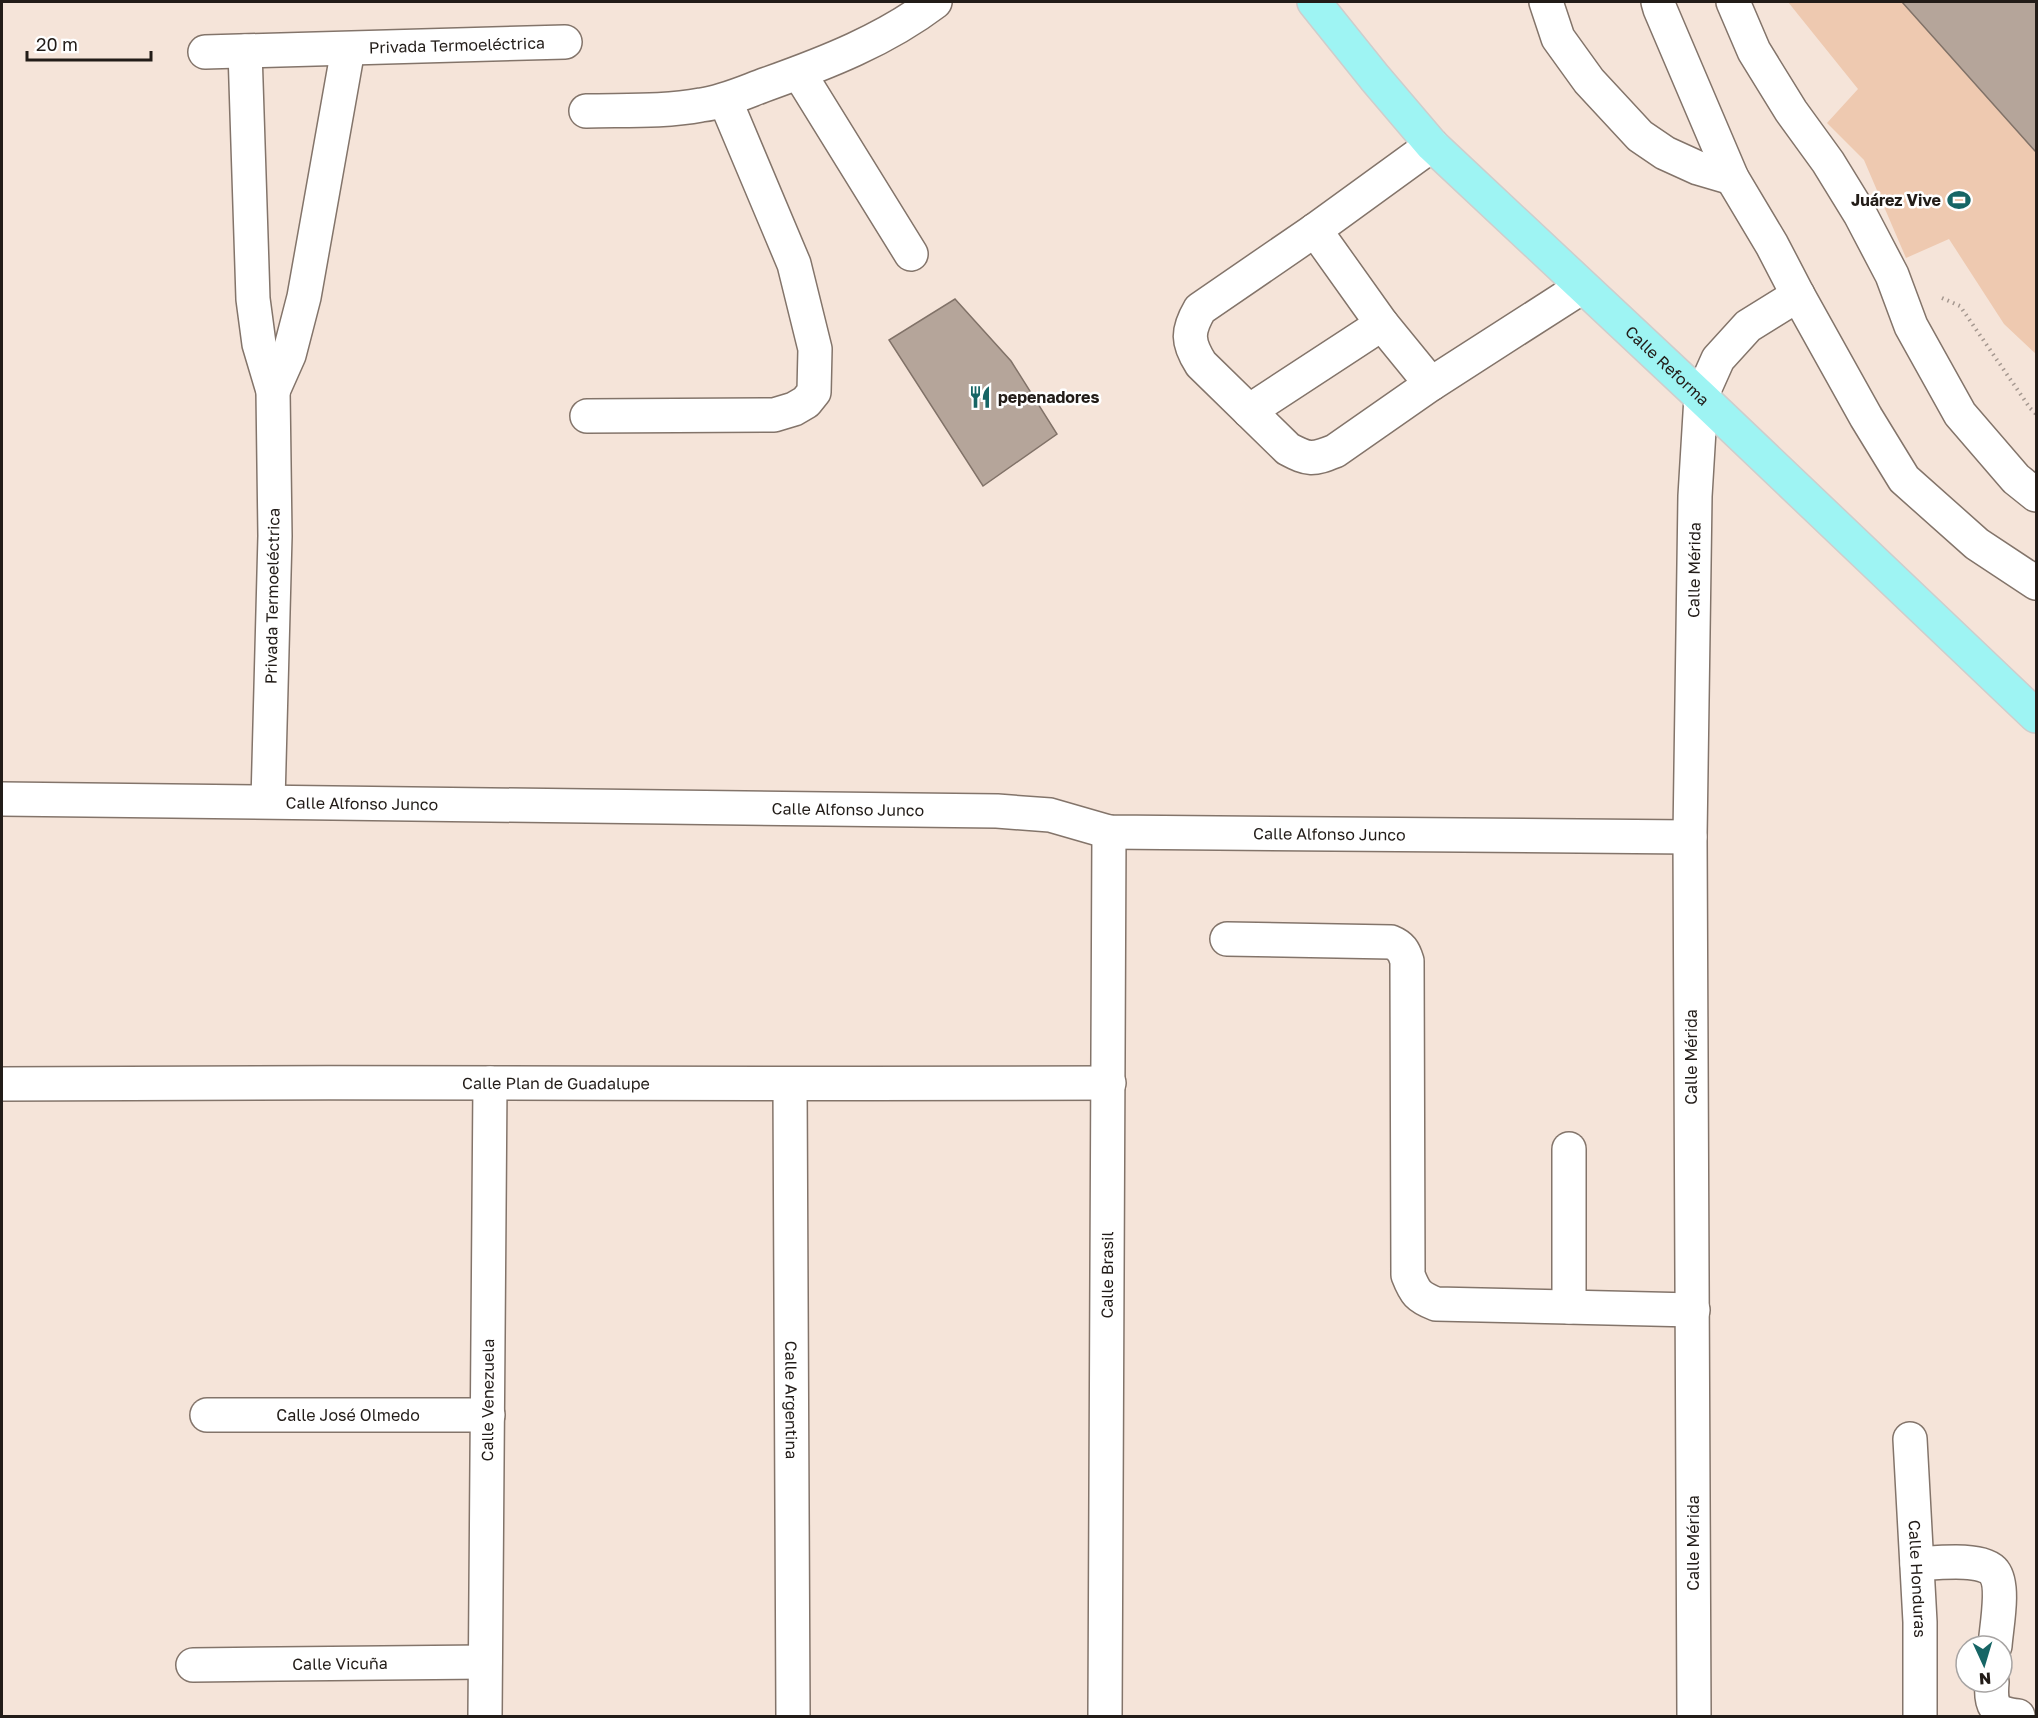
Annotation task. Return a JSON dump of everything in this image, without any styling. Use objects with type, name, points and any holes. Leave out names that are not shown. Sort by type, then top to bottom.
[{"type":"main road","name":"Calle Reforma","points":[[1314,2],[1432,145],[2037,716]]},
{"type":"street","points":[[586,111],[668,108],[724,100],[845,55],[913,19],[935,2]]},
{"type":"street","points":[[1546,2],[1558,38],[1589,81],[1640,136],[1665,153],[1698,168],[1732,178]]},
{"type":"street","points":[[1658,2],[1732,178],[1772,245],[1866,417],[1904,479],[1977,544],[2037,583]]},
{"type":"street","points":[[1733,2],[1754,51],[1860,214],[1892,275],[1911,326],[1960,414],[2016,479],[2037,495]]},
{"type":"street","name":"Privada Termoeléctrica","points":[[205,52],[565,42]]},
{"type":"street","name":"Privada Termoeléctrica","points":[[273,391],[289,355],[304,297],[348,49]]},
{"type":"street","name":"Privada Termoeléctrica","points":[[245,51],[253,300],[260,344],[273,391],[275,536],[268,801]]},
{"type":"street","points":[[799,73],[911,254]]},
{"type":"street","points":[[587,416],[774,415],[794,409],[806,402],[814,392],[815,349],[794,264],[724,100]]},
{"type":"street","points":[[1432,145],[1315,230],[1200,309],[1191,324],[1190,339],[1193,351],[1201,364],[1288,449],[1305,458],[1318,457],[1335,451],[1431,384],[1582,286]]},
{"type":"street","points":[[1315,230],[1382,324],[1431,384]]},
{"type":"street","points":[[1701,397],[1718,359],[1748,326],[1798,295]]},
{"type":"street","points":[[1249,411],[1382,324]]},
{"type":"street","name":"Calle Mérida","points":[[1694,1716],[1690,837],[1695,496],[1701,397]]},
{"type":"street","name":"Calle Alfonso Junco","points":[[2,799],[997,811],[1050,815],[1109,832],[1690,837]]},
{"type":"street","name":"Calle Brasil","points":[[1105,1716],[1109,832]]},
{"type":"street","points":[[1227,939],[1391,942],[1400,945],[1404,952],[1407,961],[1408,1275],[1413,1289],[1422,1299],[1437,1304],[1692,1310]]},
{"type":"street","name":"Calle Venezuela","points":[[485,1716],[490,1083]]},
{"type":"street","name":"Calle Plan de Guadalupe","points":[[2,1084],[1109,1083]]},
{"type":"street","name":"Calle Argentina","points":[[790,1085],[793,1716]]},
{"type":"street","points":[[1569,1149],[1569,1307]]},
{"type":"street","name":"Calle José Olmedo","points":[[207,1415],[488,1415]]},
{"type":"street","name":"Calle Honduras","points":[[1910,1439],[1920,1634],[1920,1716]]},
{"type":"street","points":[[1917,1564],[1969,1563],[1985,1566],[1994,1572],[1998,1582],[1999,1596],[1996,1634]]},
{"type":"street","name":"Calle Vicuña","points":[[193,1665],[485,1662]]},
{"type":"street","points":[[1992,1694],[1992,1702],[1996,1710],[2006,1715],[2019,1716],[2037,1713]]},
{"type":"path","points":[[1892,275],[1960,306],[2030,408],[2037,414]]},
{"type":"shaded area","name":"Juárez Vive","points":[[1788,2],[2036,2],[2036,354],[2004,324],[1949,239],[1906,258],[1864,160],[1827,123],[1858,89]]},
{"type":"building","points":[[1902,2],[2036,2],[2036,152]]},
{"type":"building","name":"pepenadores","points":[[955,299],[1011,361],[1057,434],[983,486],[889,340]]},
{"type":"place","name":"Juárez Vive","points":[[1959,200]]},
{"type":"place","name":"pepenadores","points":[[980,397]]}]
